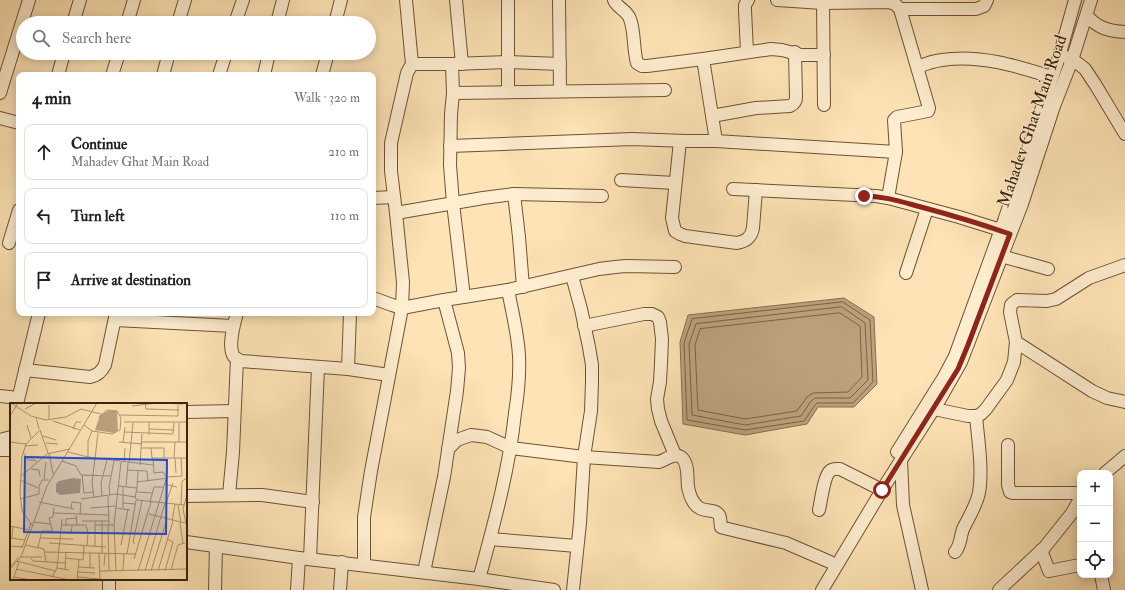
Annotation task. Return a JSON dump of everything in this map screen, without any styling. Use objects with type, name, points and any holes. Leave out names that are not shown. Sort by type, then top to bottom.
[{"type":"street","points":[[24,16],[29,0]]},
{"type":"street","points":[[75,16],[80,0]]},
{"type":"street","points":[[129,16],[134,0]]},
{"type":"street","points":[[180,16],[186,0]]},
{"type":"street","points":[[238,16],[243,0]]},
{"type":"street","points":[[279,16],[284,0]]},
{"type":"street","points":[[337,16],[341,0]]},
{"type":"street","points":[[364,565],[364,516],[371,471],[402,308],[403,282],[391,170],[391,143],[407,73],[412,64],[406,0]]},
{"type":"street","points":[[456,0],[457,64],[451,114],[450,165],[464,297]]},
{"type":"street","points":[[508,0],[508,92]]},
{"type":"street","points":[[559,0],[560,91]]},
{"type":"street","points":[[614,0],[618,7],[626,12],[630,19],[637,63],[642,66],[771,49],[794,52],[801,55],[824,55]]},
{"type":"street","points":[[747,52],[745,5],[748,0]]},
{"type":"street","points":[[776,0],[889,2],[895,4],[900,9],[929,108],[928,111],[897,117],[894,120],[896,152],[888,198]]},
{"type":"street","points":[[900,9],[976,9],[984,6],[987,0]]},
{"type":"street","points":[[813,590],[944,377],[955,356],[1005,232],[1060,54],[1075,0]]},
{"type":"street","name":"Mahadev Ghat Main Road","points":[[822,590],[901,460],[934,409],[961,362],[1002,256],[1005,232],[1022,204],[1054,106],[1072,60],[1091,0]]},
{"type":"street","points":[[823,2],[824,105]]},
{"type":"street","points":[[1086,16],[1099,26],[1115,31],[1125,32]]},
{"type":"street","points":[[0,93],[16,42]]},
{"type":"street","points":[[712,116],[756,108],[790,106],[794,104],[796,101],[794,52]]},
{"type":"street","points":[[1060,54],[1085,69],[1125,134]]},
{"type":"street","points":[[703,59],[716,141]]},
{"type":"street","points":[[918,67],[940,60],[950,59],[990,61],[1015,66],[1052,77]]},
{"type":"street","points":[[59,72],[62,60]]},
{"type":"street","points":[[113,72],[116,60]]},
{"type":"street","points":[[164,72],[167,60]]},
{"type":"street","points":[[220,72],[224,60]]},
{"type":"street","points":[[265,72],[267,60]]},
{"type":"street","points":[[323,72],[326,60]]},
{"type":"street","points":[[412,64],[508,62],[560,64]]},
{"type":"street","points":[[453,93],[665,90]]},
{"type":"street","points":[[0,118],[16,122]]},
{"type":"street","points":[[450,146],[632,139],[716,141],[896,152]]},
{"type":"street","points":[[680,141],[672,218],[675,231],[685,236],[736,243],[742,242],[752,234],[756,190]]},
{"type":"street","points":[[620,180],[675,183]]},
{"type":"street","points":[[733,189],[876,196],[888,198],[1005,232]]},
{"type":"street","points":[[396,213],[514,194],[602,196]]},
{"type":"street","points":[[514,194],[520,237],[522,287]]},
{"type":"street","points":[[376,198],[394,198]]},
{"type":"street","points":[[906,272],[927,209]]},
{"type":"street","points":[[9,243],[16,220]]},
{"type":"street","points":[[1002,256],[1048,268]]},
{"type":"street","points":[[376,299],[402,308],[508,290],[599,269],[626,266],[675,267]]},
{"type":"street","points":[[934,409],[968,416],[976,416],[981,414],[986,409],[1007,380],[1014,362],[1016,342],[1010,312],[1013,302],[1017,300],[1047,301],[1056,299],[1089,278],[1125,266]]},
{"type":"street","points":[[572,276],[581,309],[591,359],[592,382],[591,411],[584,457],[573,590]]},
{"type":"street","points":[[479,579],[502,491],[511,448],[520,372],[517,334],[508,290]]},
{"type":"street","points":[[424,572],[444,477],[459,368],[458,353],[444,300]]},
{"type":"street","points":[[584,326],[644,314],[652,314],[658,317],[662,339],[660,382],[657,399],[658,410],[675,455]]},
{"type":"street","points":[[0,396],[18,401],[38,316]]},
{"type":"street","points":[[25,370],[90,377],[96,376],[101,372],[105,365],[115,316],[233,326]]},
{"type":"street","points":[[236,316],[233,326],[232,347],[233,355],[241,361],[348,369],[389,375]]},
{"type":"street","points":[[348,369],[350,316]]},
{"type":"street","points":[[1016,342],[1092,391],[1108,398],[1125,402]]},
{"type":"street","points":[[229,495],[233,452],[237,359]]},
{"type":"street","points":[[297,590],[305,559],[312,502],[318,367]]},
{"type":"street","points":[[187,412],[234,411]]},
{"type":"street","points":[[955,552],[960,544],[962,531],[974,508],[979,492],[980,475],[976,416]]},
{"type":"street","points":[[448,449],[458,440],[471,435],[487,438],[511,448],[584,457],[658,462],[675,455],[680,456],[686,464],[688,488],[693,502],[698,508],[716,512],[718,514],[721,527],[786,543],[830,562]]},
{"type":"street","points":[[1008,445],[1008,485],[1010,492],[1077,493]]},
{"type":"street","points":[[1109,470],[1125,456]]},
{"type":"street","points":[[901,460],[904,512],[922,590]]},
{"type":"street","points":[[818,510],[826,477],[833,469],[840,469],[876,487]]},
{"type":"street","points":[[187,496],[262,495],[312,502]]},
{"type":"street","points":[[999,590],[1041,550],[1072,513],[1077,504]]},
{"type":"street","points":[[490,539],[577,546]]},
{"type":"street","points":[[187,542],[305,559],[424,572],[554,590]]},
{"type":"street","points":[[215,590],[216,546]]},
{"type":"street","points":[[1041,550],[1050,570],[1077,566]]},
{"type":"street","points":[[340,590],[342,562]]},
{"type":"street","points":[[1102,578],[1104,590]]},
{"type":"water","points":[[844,298],[874,317],[877,384],[854,407],[818,407],[807,424],[745,435],[683,424],[680,342],[688,315]]},
{"type":"route","points":[[864,196],[888,198],[959,217],[1010,234],[958,369],[882,490]]}]
